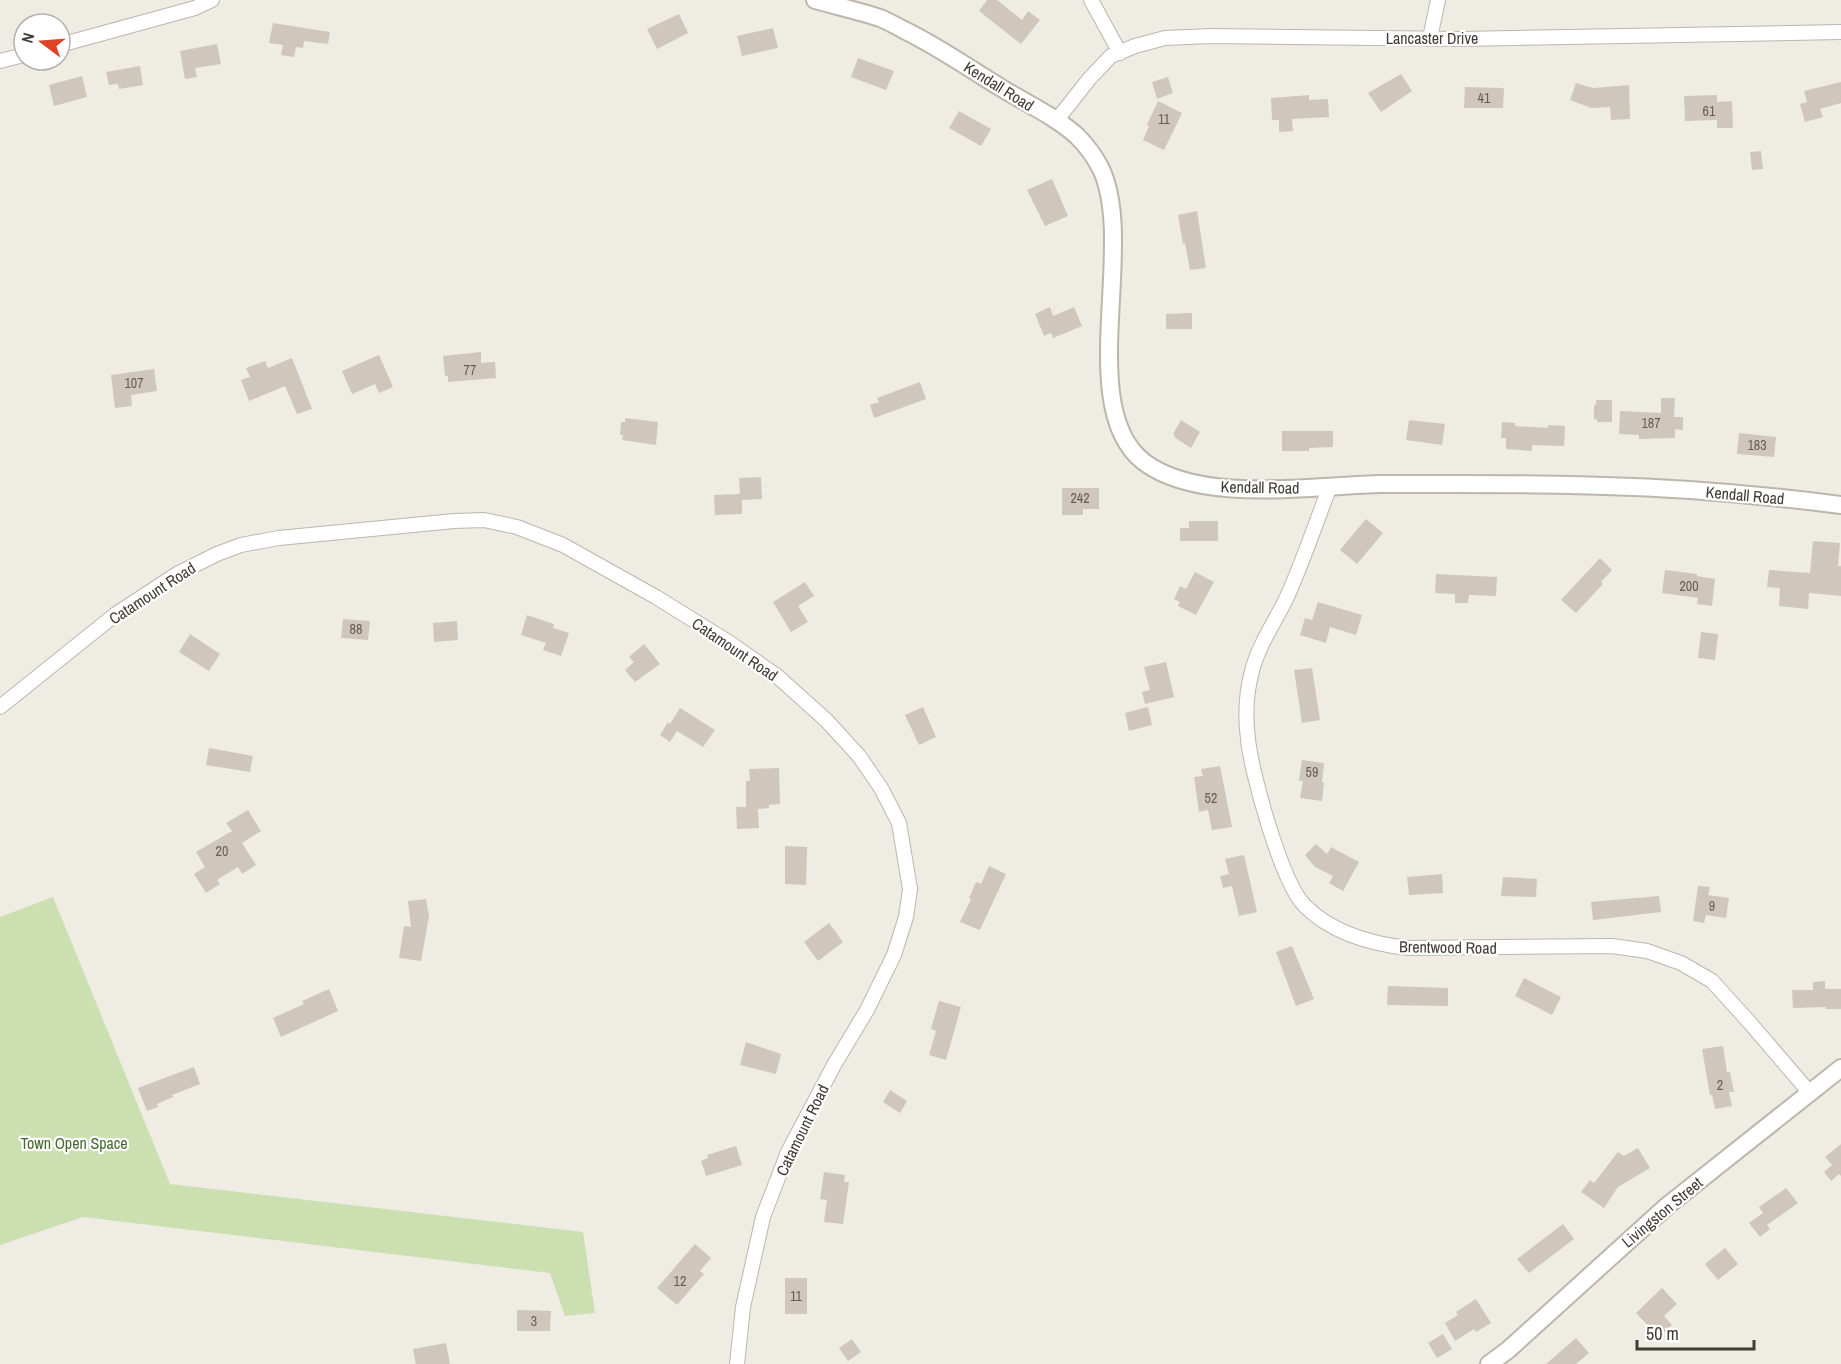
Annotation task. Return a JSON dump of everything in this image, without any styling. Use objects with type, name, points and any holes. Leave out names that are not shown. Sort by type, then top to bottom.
[{"type":"street","points":[[72,42],[195,8],[212,0]]},
{"type":"street","name":"Kendall Road","points":[[815,0],[882,19],[929,43],[1056,121],[1076,136],[1088,149],[1101,169],[1108,191],[1112,222],[1109,342],[1115,418],[1125,440],[1144,461],[1170,476],[1207,486],[1255,490],[1378,484],[1605,486],[1738,493],[1841,505]]},
{"type":"street","points":[[1091,0],[1120,53]]},
{"type":"street","points":[[1430,38],[1438,0]]},
{"type":"street","name":"Lancaster Drive","points":[[1056,121],[1090,78],[1112,56],[1165,38],[1211,36],[1430,38],[1841,32]]},
{"type":"street","name":"Brentwood Road","points":[[1330,486],[1286,598],[1262,645],[1252,671],[1246,704],[1248,740],[1263,805],[1284,870],[1303,904],[1320,920],[1345,933],[1378,945],[1408,948],[1612,946],[1647,951],[1681,963],[1712,981],[1810,1093]]},
{"type":"street","name":"Catamount Road","points":[[0,707],[116,614],[177,574],[216,554],[241,545],[279,538],[454,521],[484,520],[517,527],[562,545],[656,597],[730,643],[777,676],[826,720],[859,756],[881,788],[899,823],[910,889],[906,917],[894,955],[867,1010],[834,1065],[788,1152],[763,1217],[743,1307],[737,1364]]},
{"type":"street","name":"Livingston Street","points":[[1489,1364],[1508,1350],[1667,1206],[1841,1068]]},
{"type":"green space","name":"Town Open Space","points":[[53,897],[170,1184],[583,1232],[595,1313],[565,1316],[550,1273],[83,1217],[0,1245],[0,917]]},
{"type":"building","points":[[987,0],[997,0],[1022,20],[1028,11],[1040,20],[1021,44],[979,11]]},
{"type":"building","points":[[679,14],[688,33],[657,49],[647,29]]},
{"type":"building","points":[[273,23],[330,32],[328,44],[304,41],[303,48],[296,47],[294,57],[281,55],[283,45],[269,43]]},
{"type":"building","points":[[773,28],[778,48],[742,56],[737,36]]},
{"type":"building","points":[[217,44],[221,64],[195,68],[197,77],[185,79],[180,51]]},
{"type":"building","points":[[858,58],[894,71],[886,90],[851,77]]},
{"type":"building","points":[[140,66],[143,85],[119,89],[118,84],[109,85],[106,72]]},
{"type":"building","points":[[1401,74],[1412,91],[1381,112],[1368,93]]},
{"type":"building","points":[[82,76],[87,97],[54,106],[49,85]]},
{"type":"building","points":[[1168,77],[1173,93],[1157,99],[1152,82]]},
{"type":"building","points":[[1841,82],[1841,103],[1820,109],[1823,117],[1805,122],[1800,104],[1807,102],[1804,91]]},
{"type":"building","points":[[1576,83],[1593,88],[1629,85],[1630,119],[1611,120],[1610,107],[1591,108],[1570,100]]},
{"type":"building","points":[[1465,87],[1504,88],[1503,108],[1464,108]]},
{"type":"building","points":[[1309,95],[1309,100],[1328,99],[1329,117],[1292,119],[1293,131],[1279,132],[1279,120],[1272,120],[1271,98]]},
{"type":"building","points":[[1717,95],[1717,102],[1732,101],[1733,128],[1717,128],[1717,120],[1685,121],[1684,96]]},
{"type":"building","points":[[1158,101],[1182,113],[1164,150],[1143,140]]},
{"type":"building","points":[[959,111],[991,129],[981,146],[949,128]]},
{"type":"building","points":[[1761,151],[1763,169],[1752,170],[1750,152]]},
{"type":"building","points":[[1052,179],[1068,216],[1045,226],[1027,190]]},
{"type":"building","points":[[1197,211],[1206,268],[1190,270],[1178,215]]},
{"type":"building","points":[[1050,307],[1053,316],[1074,307],[1082,326],[1053,338],[1051,333],[1044,336],[1035,314]]},
{"type":"building","points":[[1192,313],[1192,329],[1166,329],[1166,314]]},
{"type":"building","points":[[481,352],[481,363],[495,362],[496,378],[448,382],[448,376],[445,376],[443,356]]},
{"type":"building","points":[[379,355],[393,387],[379,393],[375,384],[352,394],[342,371]]},
{"type":"building","points":[[292,358],[312,409],[297,414],[285,386],[249,401],[241,380],[250,377],[246,368],[265,361],[268,368]]},
{"type":"building","points":[[154,369],[157,391],[131,395],[132,406],[115,408],[111,375]]},
{"type":"building","points":[[920,382],[926,399],[874,418],[870,405],[879,402],[877,398]]},
{"type":"building","points":[[1661,398],[1675,398],[1674,417],[1683,417],[1683,430],[1675,429],[1675,438],[1639,439],[1639,435],[1619,434],[1620,411],[1661,413]]},
{"type":"building","points":[[1596,400],[1612,400],[1612,422],[1594,420]]},
{"type":"building","points":[[625,418],[658,422],[656,445],[622,440],[621,422],[625,422]]},
{"type":"building","points":[[1181,420],[1200,432],[1191,448],[1174,437],[1173,434]]},
{"type":"building","points":[[1409,420],[1445,424],[1442,445],[1406,440]]},
{"type":"building","points":[[1502,422],[1515,423],[1515,426],[1548,428],[1548,425],[1565,426],[1564,446],[1532,445],[1532,451],[1506,449],[1506,438],[1501,438]]},
{"type":"building","points":[[1282,431],[1333,431],[1333,447],[1309,448],[1309,451],[1282,451]]},
{"type":"building","points":[[1739,433],[1776,437],[1774,457],[1737,454]]},
{"type":"building","points":[[761,477],[762,499],[742,500],[742,514],[715,515],[714,495],[740,494],[739,478]]},
{"type":"building","points":[[1062,488],[1099,488],[1099,509],[1083,509],[1083,515],[1062,515]]},
{"type":"building","points":[[1366,519],[1383,533],[1357,564],[1340,550]]},
{"type":"building","points":[[1189,521],[1218,521],[1218,541],[1180,541],[1180,528],[1189,528]]},
{"type":"building","points":[[1813,541],[1840,543],[1838,566],[1841,566],[1841,596],[1809,593],[1808,609],[1779,606],[1780,588],[1767,587],[1769,570],[1810,573]]},
{"type":"building","points":[[1600,558],[1612,570],[1601,582],[1603,584],[1576,613],[1561,600]]},
{"type":"building","points":[[1665,570],[1715,579],[1712,606],[1697,604],[1698,598],[1662,593]]},
{"type":"building","points":[[1195,572],[1214,582],[1196,615],[1178,606],[1180,602],[1174,599],[1180,586],[1186,589]]},
{"type":"building","points":[[1436,574],[1497,577],[1496,596],[1469,595],[1468,603],[1455,603],[1455,594],[1435,593]]},
{"type":"building","points":[[805,582],[814,596],[798,606],[808,622],[791,632],[773,602]]},
{"type":"building","points":[[1318,602],[1362,615],[1356,635],[1330,627],[1326,643],[1300,635],[1305,618],[1312,620]]},
{"type":"building","points":[[527,615],[554,624],[553,628],[569,633],[561,656],[543,650],[546,643],[521,635]]},
{"type":"building","points":[[343,619],[370,621],[368,640],[341,638]]},
{"type":"building","points":[[457,621],[458,640],[434,642],[433,623]]},
{"type":"building","points":[[1701,632],[1718,634],[1715,660],[1698,658]]},
{"type":"building","points":[[190,634],[220,654],[209,671],[179,652]]},
{"type":"building","points":[[644,644],[660,664],[635,682],[625,670],[634,662],[629,657]]},
{"type":"building","points":[[1166,662],[1174,697],[1145,704],[1142,692],[1150,690],[1144,667]]},
{"type":"building","points":[[1312,668],[1320,720],[1302,723],[1294,670]]},
{"type":"building","points":[[923,707],[936,737],[919,745],[905,715]]},
{"type":"building","points":[[1148,707],[1152,725],[1129,731],[1125,713]]},
{"type":"building","points":[[680,708],[715,730],[703,747],[677,731],[670,742],[660,735]]},
{"type":"building","points":[[209,748],[253,756],[250,772],[206,765]]},
{"type":"building","points":[[1302,760],[1324,763],[1322,801],[1300,798],[1303,781],[1299,781]]},
{"type":"building","points":[[1220,766],[1232,827],[1212,830],[1208,810],[1199,812],[1194,777],[1203,776],[1201,769]]},
{"type":"building","points":[[779,768],[780,804],[758,809],[759,828],[737,829],[736,807],[746,807],[746,781],[750,781],[749,769]]},
{"type":"building","points":[[248,810],[261,831],[242,843],[256,865],[242,874],[238,867],[217,880],[220,884],[206,893],[194,874],[205,867],[196,852],[232,831],[226,823]]},
{"type":"building","points":[[1316,844],[1327,854],[1331,847],[1359,862],[1343,891],[1329,883],[1333,876],[1315,867],[1305,855]]},
{"type":"building","points":[[785,846],[807,847],[806,885],[785,884]]},
{"type":"building","points":[[1244,855],[1257,912],[1239,916],[1232,886],[1223,888],[1220,876],[1229,874],[1225,859]]},
{"type":"building","points":[[989,866],[1006,874],[980,930],[960,922],[976,882],[981,884]]},
{"type":"building","points":[[1442,874],[1443,893],[1409,895],[1407,877]]},
{"type":"building","points":[[1503,877],[1537,879],[1536,897],[1501,896]]},
{"type":"building","points":[[1698,886],[1710,887],[1708,895],[1729,898],[1726,918],[1706,915],[1704,923],[1693,921]]},
{"type":"building","points":[[1659,896],[1661,912],[1593,920],[1591,902]]},
{"type":"building","points":[[426,899],[429,916],[421,961],[399,958],[404,926],[411,927],[408,901]]},
{"type":"building","points":[[829,923],[843,942],[818,961],[804,942]]},
{"type":"building","points":[[1292,946],[1314,999],[1296,1006],[1276,952]]},
{"type":"building","points":[[1524,978],[1561,997],[1552,1015],[1515,996]]},
{"type":"building","points":[[1825,981],[1825,989],[1841,989],[1841,1009],[1793,1008],[1792,990],[1813,990],[1813,982]]},
{"type":"building","points":[[1388,986],[1448,988],[1448,1006],[1387,1005]]},
{"type":"building","points":[[329,989],[338,1011],[281,1037],[273,1018],[304,1004],[302,1001]]},
{"type":"building","points":[[939,1001],[961,1007],[946,1060],[929,1055],[936,1031],[931,1029]]},
{"type":"building","points":[[746,1042],[781,1054],[776,1074],[740,1065]]},
{"type":"building","points":[[1723,1046],[1727,1072],[1730,1072],[1734,1092],[1729,1092],[1732,1106],[1715,1109],[1712,1095],[1710,1095],[1702,1049]]},
{"type":"building","points":[[194,1067],[200,1084],[172,1095],[173,1097],[157,1104],[158,1107],[147,1111],[138,1088]]},
{"type":"building","points":[[890,1090],[907,1101],[900,1113],[883,1102]]},
{"type":"building","points":[[1841,1144],[1841,1176],[1839,1174],[1831,1181],[1824,1172],[1832,1165],[1825,1157]]},
{"type":"building","points":[[736,1146],[742,1165],[706,1176],[701,1161],[708,1158],[707,1155]]},
{"type":"building","points":[[1638,1148],[1650,1168],[1618,1187],[1604,1208],[1581,1192],[1590,1180],[1594,1183],[1618,1152],[1624,1156]]},
{"type":"building","points":[[824,1172],[845,1175],[844,1182],[849,1182],[843,1224],[824,1222],[827,1200],[820,1199]]},
{"type":"building","points":[[1786,1188],[1798,1203],[1767,1225],[1770,1229],[1760,1237],[1749,1223],[1763,1213],[1759,1207]]},
{"type":"building","points":[[1563,1224],[1574,1239],[1529,1273],[1517,1259]]},
{"type":"building","points":[[695,1244],[711,1258],[700,1271],[704,1274],[677,1305],[657,1288]]},
{"type":"building","points":[[1725,1248],[1738,1264],[1718,1280],[1705,1264]]},
{"type":"building","points":[[785,1278],[807,1278],[807,1314],[785,1314]]},
{"type":"building","points":[[1662,1288],[1677,1304],[1664,1316],[1672,1325],[1659,1337],[1636,1313]]},
{"type":"building","points":[[1476,1299],[1491,1323],[1476,1332],[1474,1329],[1455,1341],[1445,1323],[1458,1315],[1456,1312]]},
{"type":"building","points":[[517,1310],[551,1311],[550,1331],[517,1331]]},
{"type":"building","points":[[1443,1334],[1452,1349],[1437,1358],[1428,1343]]},
{"type":"building","points":[[1576,1338],[1589,1353],[1576,1364],[1546,1364]]},
{"type":"building","points":[[852,1339],[861,1352],[848,1361],[839,1348]]},
{"type":"building","points":[[446,1343],[450,1364],[416,1364],[413,1349]]}]
